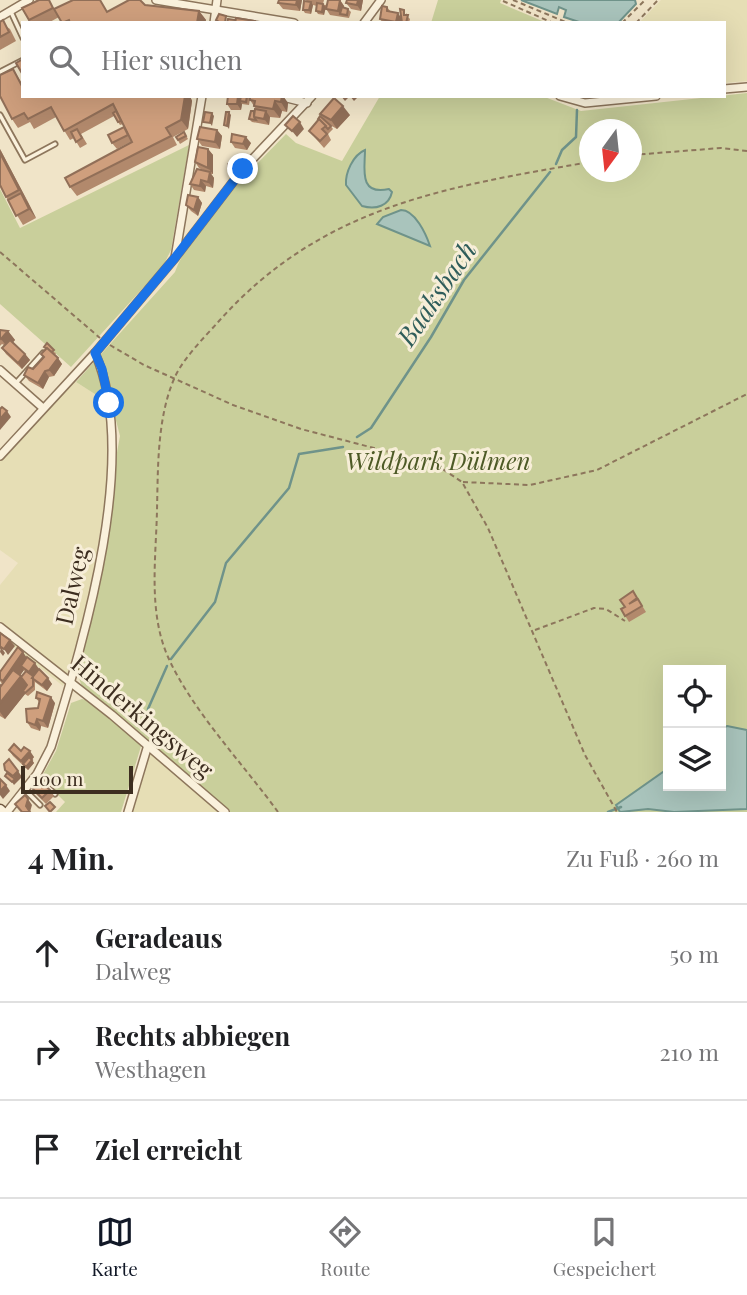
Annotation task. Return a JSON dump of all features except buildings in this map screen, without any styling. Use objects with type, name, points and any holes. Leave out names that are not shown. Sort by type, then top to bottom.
[{"type":"street","points":[[5,0],[10,10]]},
{"type":"street","points":[[0,17],[29,0]]},
{"type":"street","points":[[156,0],[282,21]]},
{"type":"street","points":[[214,21],[217,0]]},
{"type":"street","points":[[366,21],[382,0]]},
{"type":"street","points":[[726,89],[747,87]]},
{"type":"street","points":[[174,259],[202,98]]},
{"type":"street","points":[[564,98],[597,103],[639,98]]},
{"type":"street","points":[[0,456],[95,353],[174,259],[243,169],[310,100]]},
{"type":"street","name":"Dalweg","points":[[3,811],[36,776],[51,747],[71,682],[102,554],[114,439],[102,369],[95,353]]},
{"type":"street","points":[[0,370],[43,408]]},
{"type":"street","name":"Hinderkingsweg","points":[[0,627],[71,682],[225,812]]},
{"type":"street","points":[[128,812],[148,746]]},
{"type":"lane","points":[[10,10],[21,34]]},
{"type":"lane","points":[[0,72],[21,61]]},
{"type":"lane","points":[[0,115],[24,160],[55,144]]},
{"type":"lane","points":[[16,383],[44,352]]},
{"type":"lane","points":[[36,776],[55,794]]},
{"type":"lane","points":[[25,790],[40,805]]},
{"type":"path","points":[[513,0],[563,21]]},
{"type":"path","points":[[638,0],[641,4]]},
{"type":"path","points":[[624,21],[645,0]]},
{"type":"path","points":[[638,21],[658,0]]},
{"type":"path","points":[[503,1],[548,21]]},
{"type":"path","points":[[642,154],[721,148],[747,151]]},
{"type":"path","points":[[278,812],[186,689],[167,656],[161,637],[155,596],[157,494],[161,432],[174,378],[210,330],[253,284],[278,263],[338,229],[391,206],[435,193],[523,172],[579,164]]},
{"type":"path","points":[[0,252],[103,342],[174,378],[233,405],[301,429],[435,464],[462,482],[488,528],[580,743],[617,812]]},
{"type":"path","points":[[462,482],[530,485],[597,470],[747,394]]},
{"type":"path","points":[[533,631],[594,608],[606,609],[625,621]]},
{"type":"shaded area","points":[[661,0],[747,0],[747,81],[726,83],[726,21],[641,21]]},
{"type":"shaded area","points":[[71,379],[109,403],[114,439],[87,619],[63,686],[0,636],[0,585],[18,563],[0,550],[0,456]]},
{"type":"shaded area","points":[[150,751],[222,812],[131,812]]},
{"type":"green space","points":[[438,0],[501,0],[500,3],[542,21],[432,21]]},
{"type":"green space","name":"Wildpark Dülmen","points":[[747,93],[747,812],[228,812],[82,687],[77,672],[120,436],[112,405],[76,382],[175,272],[194,238],[224,200],[286,134],[296,143],[342,161],[379,98],[547,98],[581,111],[701,98],[726,98],[726,95]]},
{"type":"green space","points":[[189,145],[171,250],[163,266],[71,367],[0,304],[0,189],[20,228]]},
{"type":"green space","points":[[82,699],[89,701],[142,743],[121,812],[56,812],[65,802],[41,778],[56,751],[71,703]]},
{"type":"water","points":[[521,0],[635,0],[636,4],[620,21],[576,21],[564,17],[566,10],[559,7],[557,14]]},
{"type":"water","points":[[365,150],[364,172],[368,184],[372,188],[389,189],[392,192],[385,204],[377,207],[362,206],[346,185],[351,165]]},
{"type":"water","points":[[401,210],[415,218],[430,246],[377,224],[383,217]]},
{"type":"water","points":[[726,726],[747,730],[747,809],[674,812],[648,809],[620,812],[616,805],[663,772],[663,791],[726,791]]},
{"type":"waterway","name":"Baaksbach","points":[[556,164],[562,150],[576,137],[577,110]]},
{"type":"waterway","name":"Baaksbach","points":[[357,437],[371,428],[431,337],[464,280],[550,172]]},
{"type":"waterway","name":"Baaksbach","points":[[171,659],[215,602],[226,563],[289,488],[299,454],[343,447]]},
{"type":"waterway","name":"Baaksbach","points":[[149,734],[148,709],[167,666]]},
{"type":"waterway","points":[[608,812],[621,807]]},
{"type":"route","points":[[109,403],[102,369],[95,353],[174,259],[243,169]]}]
